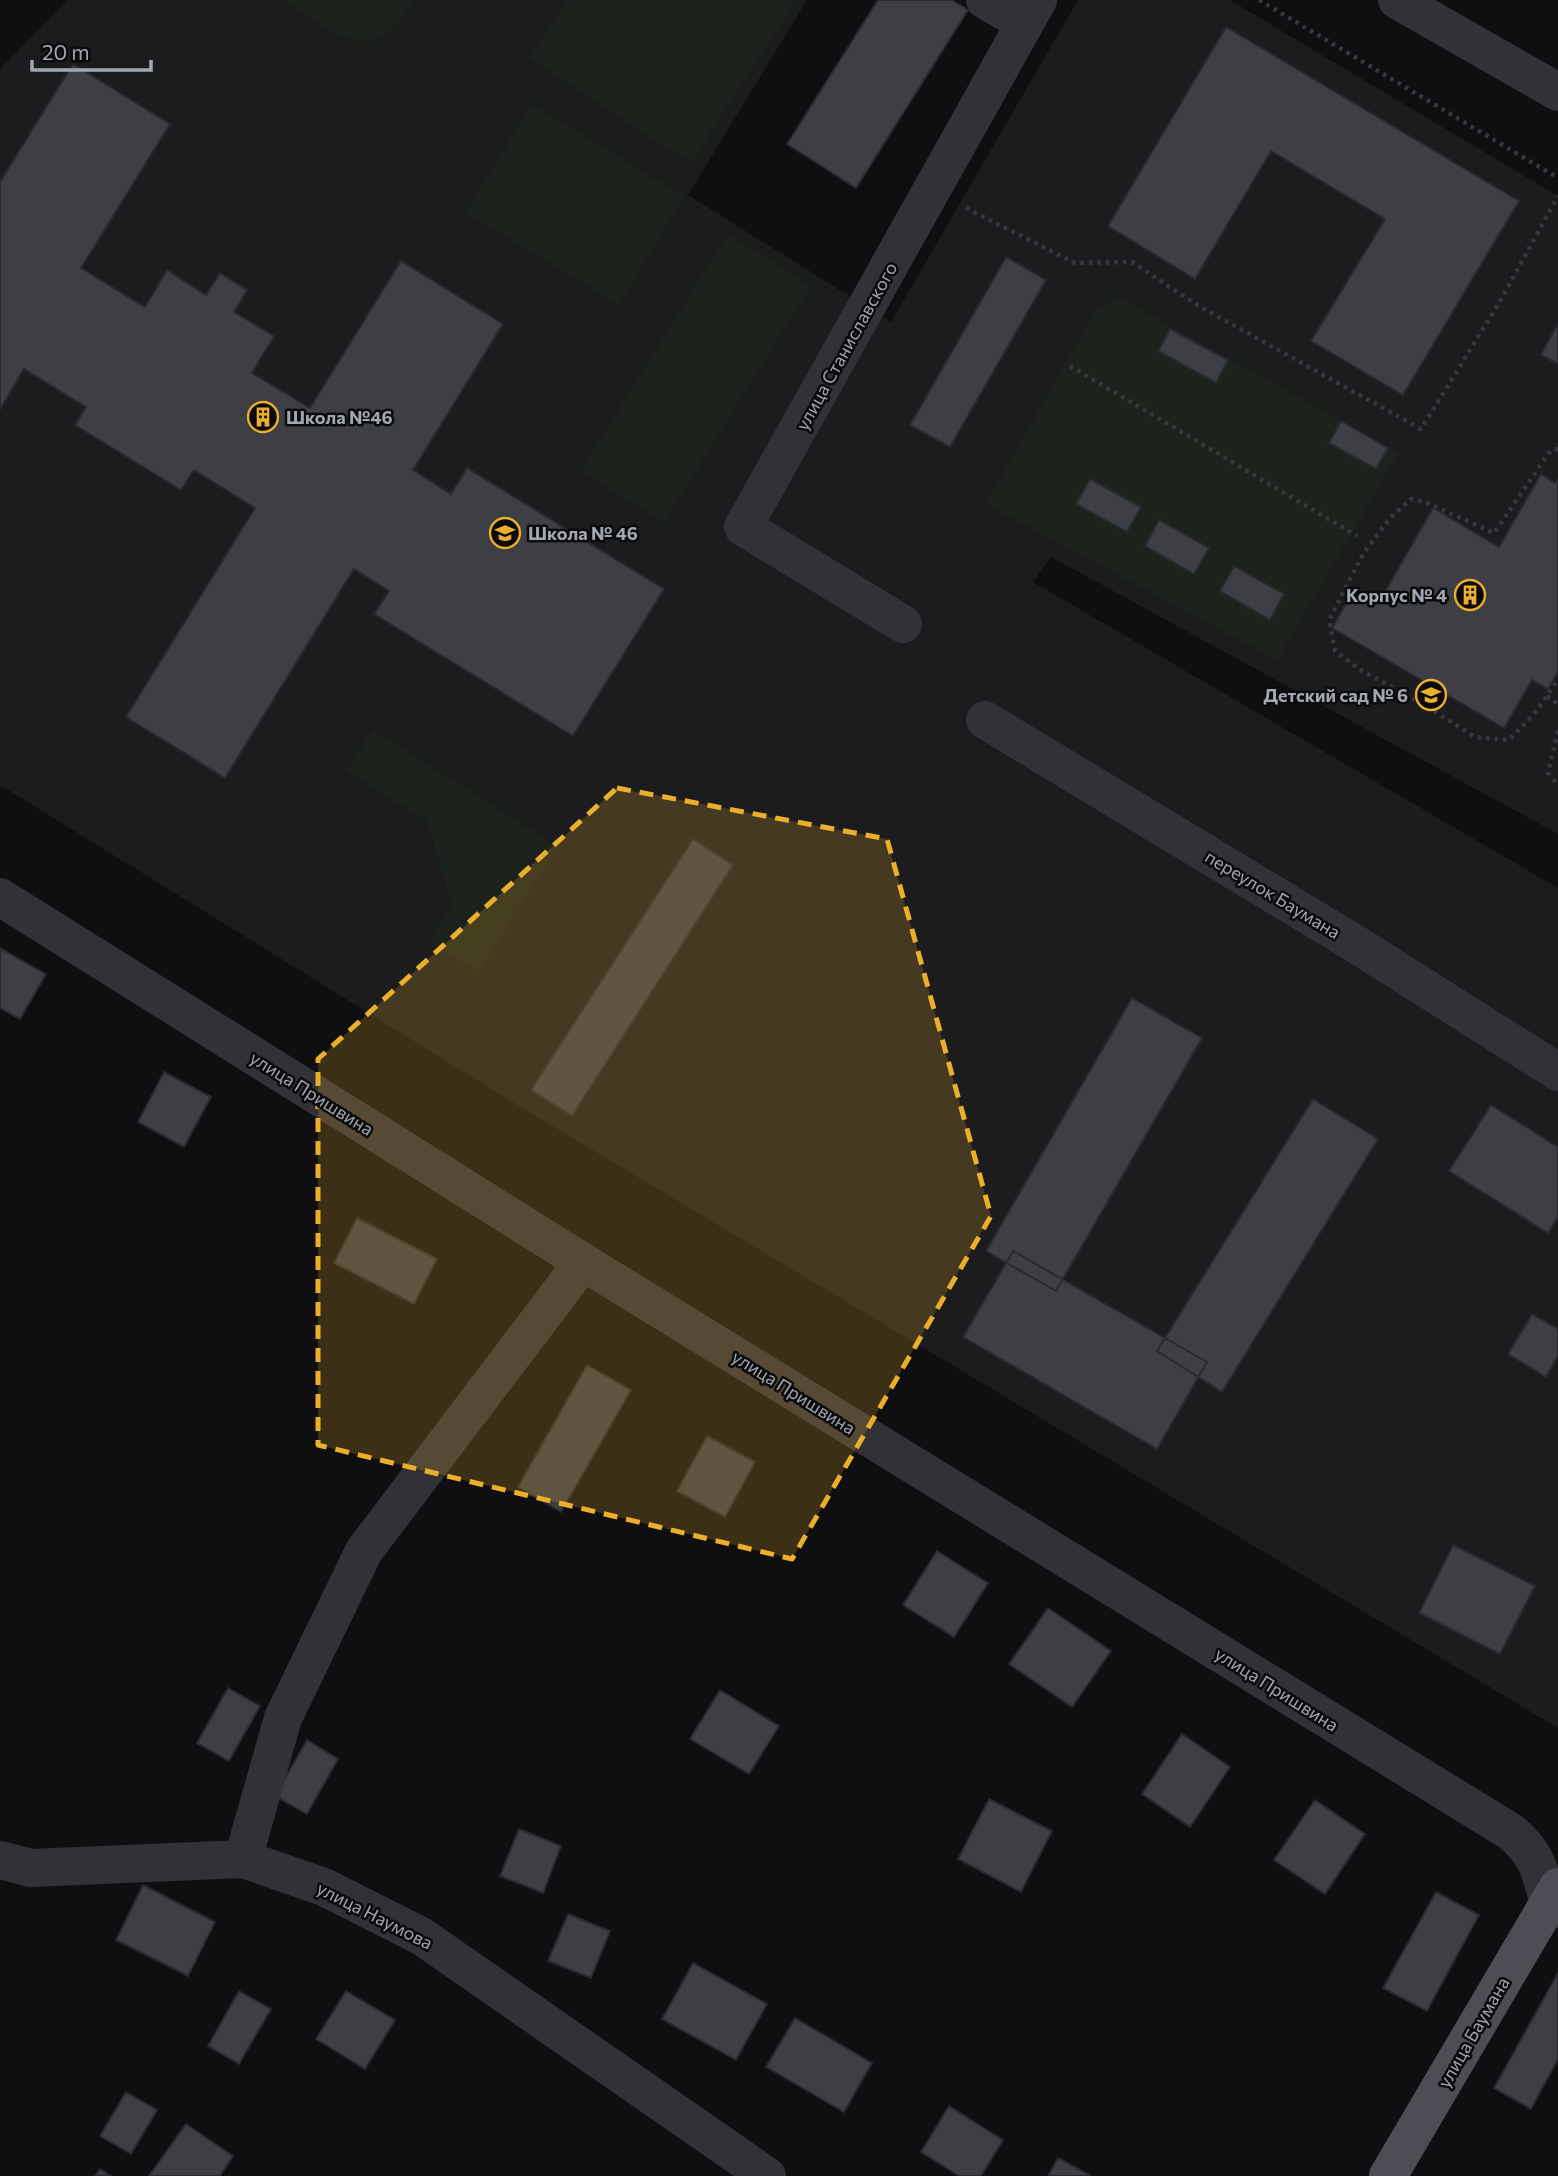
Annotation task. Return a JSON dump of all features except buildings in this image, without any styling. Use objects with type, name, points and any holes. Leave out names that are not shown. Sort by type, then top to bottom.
[{"type":"main road","name":"улица Баумана","points":[[1388,2176],[1555,1900]]},
{"type":"street","points":[[985,0],[1031,12]]},
{"type":"street","points":[[1397,0],[1558,92]]},
{"type":"street","name":"улица Станиславского","points":[[903,624],[744,527],[1031,12]]},
{"type":"street","name":"переулок Баумана","points":[[985,720],[1354,943],[1558,1072]]},
{"type":"street","name":"улица Пришвина","points":[[0,897],[583,1262],[1511,1832],[1528,1847],[1555,1900]]},
{"type":"street","points":[[243,1859],[283,1718],[364,1551],[583,1262]]},
{"type":"street","name":"улица Наумова","points":[[0,1860],[32,1868],[243,1859],[324,1887],[421,1936],[767,2176]]},
{"type":"path","points":[[1259,0],[1558,178]]},
{"type":"path","points":[[931,192],[1075,262],[1132,262],[1197,305],[1421,429],[1499,303],[1558,196]]},
{"type":"path","points":[[1070,366],[1357,536]]},
{"type":"path","points":[[1558,449],[1551,450],[1525,483],[1494,533],[1425,502],[1411,499],[1390,518],[1363,554],[1329,620],[1335,651],[1362,671],[1423,704],[1475,737],[1509,740],[1558,680]]},
{"type":"path","points":[[1547,696],[1558,704]]},
{"type":"path","points":[[1558,731],[1548,773],[1558,785]]},
{"type":"highlighted area","points":[[617,788],[887,839],[991,1216],[792,1559],[318,1445],[318,1059]]},
{"type":"shaded area","points":[[68,0],[807,0],[688,195],[891,322],[1078,0],[1230,0],[1558,196],[1558,834],[1051,557],[1033,582],[1558,888],[1558,1728],[506,1098],[0,785],[0,69]]},
{"type":"shaded area","points":[[283,0],[414,0],[398,22],[382,35],[368,41],[353,40],[337,34]]},
{"type":"shaded area","points":[[568,0],[796,0],[691,163],[530,59]]},
{"type":"shaded area","points":[[532,104],[684,197],[619,305],[466,212]]},
{"type":"shaded area","points":[[728,234],[811,286],[664,522],[581,471]]},
{"type":"shaded area","points":[[1118,297],[1399,453],[1277,660],[986,504],[1096,310]]},
{"type":"shaded area","points":[[373,730],[557,846],[479,972],[430,941],[452,905],[427,821],[346,771]]},
{"type":"place","name":"Школа №46","points":[[263,417]]},
{"type":"place","name":"Школа № 46","points":[[505,533]]},
{"type":"place","name":"Корпус № 4","points":[[1470,595]]},
{"type":"place","name":"Детский сад № 6","points":[[1431,695]]}]
